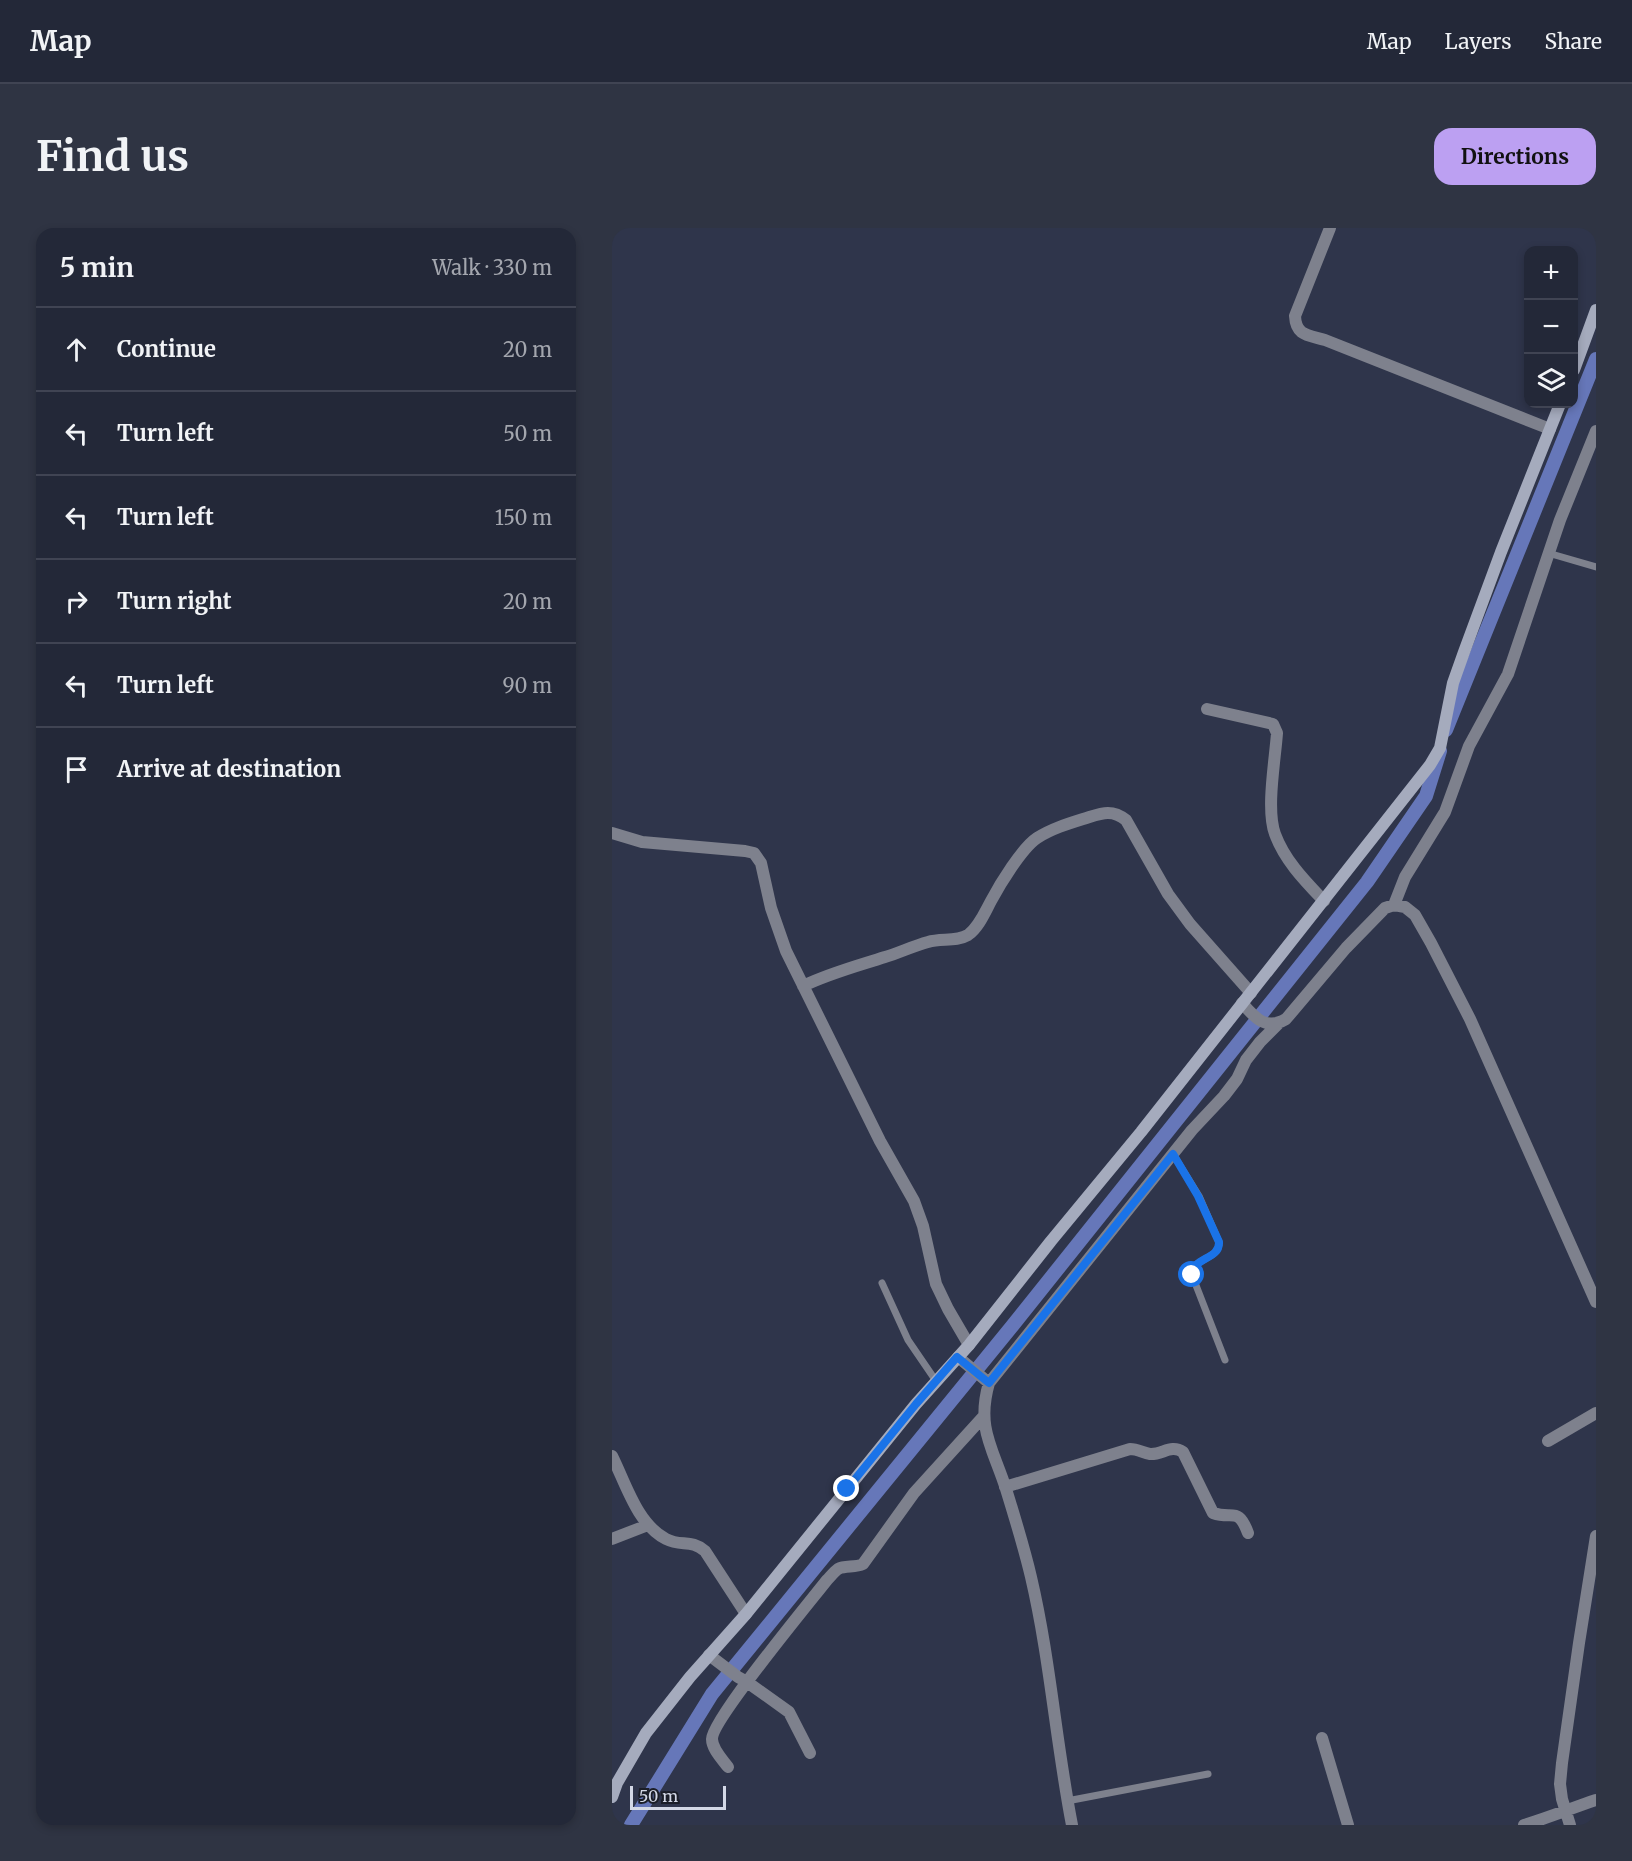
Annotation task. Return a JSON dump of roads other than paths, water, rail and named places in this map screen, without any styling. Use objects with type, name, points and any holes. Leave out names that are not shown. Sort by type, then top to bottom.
[{"type":"street","points":[[1330,228],[1295,316],[1295,325],[1301,333],[1325,340],[1550,429]]},
{"type":"street","points":[[1578,359],[1596,310]]},
{"type":"street","points":[[612,1797],[617,1783],[646,1734],[936,1381],[962,1361],[969,1345],[1430,765],[1440,747],[1453,683],[1501,552],[1558,408]]},
{"type":"street","points":[[1394,905],[1405,877],[1445,812],[1469,746],[1508,674],[1560,520],[1592,454],[1596,431]]},
{"type":"street","points":[[1207,709],[1273,724],[1276,728],[1271,813],[1274,833],[1292,866],[1324,901]]},
{"type":"street","points":[[803,986],[844,969],[926,942],[957,939],[969,934],[978,925],[1022,853],[1035,839],[1056,828],[1110,812],[1126,820],[1168,894],[1190,924],[1251,993]]},
{"type":"street","points":[[612,833],[642,842],[754,853],[758,857],[764,869],[771,908],[786,951],[880,1141],[914,1201],[923,1226],[936,1284],[969,1345]]},
{"type":"street","points":[[1072,1825],[1031,1577],[983,1418],[985,1380],[1206,1114],[1224,1096],[1272,1024],[1286,1019],[1316,982],[1385,908],[1394,905],[1405,907],[1414,915],[1431,944],[1470,1018],[1596,1302]]},
{"type":"street","points":[[1242,1003],[1253,1015],[1272,1024]]},
{"type":"street","points":[[962,1361],[985,1380]]},
{"type":"street","points":[[1548,1441],[1596,1413]]},
{"type":"street","points":[[728,1767],[715,1749],[712,1739],[714,1729],[742,1680],[837,1569],[857,1567],[863,1564],[914,1493],[983,1418]]},
{"type":"street","points":[[1005,1488],[1130,1449],[1138,1449],[1149,1454],[1172,1448],[1178,1449],[1183,1452],[1213,1513],[1233,1514],[1239,1517],[1244,1521],[1248,1533]]},
{"type":"street","points":[[612,1456],[638,1511],[648,1526],[669,1541],[698,1545],[705,1551],[746,1614]]},
{"type":"street","points":[[612,1539],[648,1526]]},
{"type":"street","points":[[1570,1825],[1560,1784],[1578,1643],[1596,1536]]},
{"type":"street","points":[[709,1655],[789,1712],[810,1753]]},
{"type":"street","points":[[1322,1738],[1348,1825]]},
{"type":"street","points":[[1524,1825],[1552,1821],[1566,1810],[1596,1800]]},
{"type":"lane","points":[[1548,554],[1596,567]]},
{"type":"lane","points":[[1173,1154],[1198,1196],[1219,1242],[1216,1252],[1196,1264],[1192,1269],[1192,1275],[1225,1360]]},
{"type":"lane","points":[[882,1283],[908,1340],[936,1381]]},
{"type":"lane","points":[[1067,1801],[1208,1774]]},
{"type":"waterway","points":[[1446,730],[1596,359]]},
{"type":"waterway","points":[[631,1825],[712,1694],[1013,1325],[1367,882],[1426,796],[1440,751]]}]
